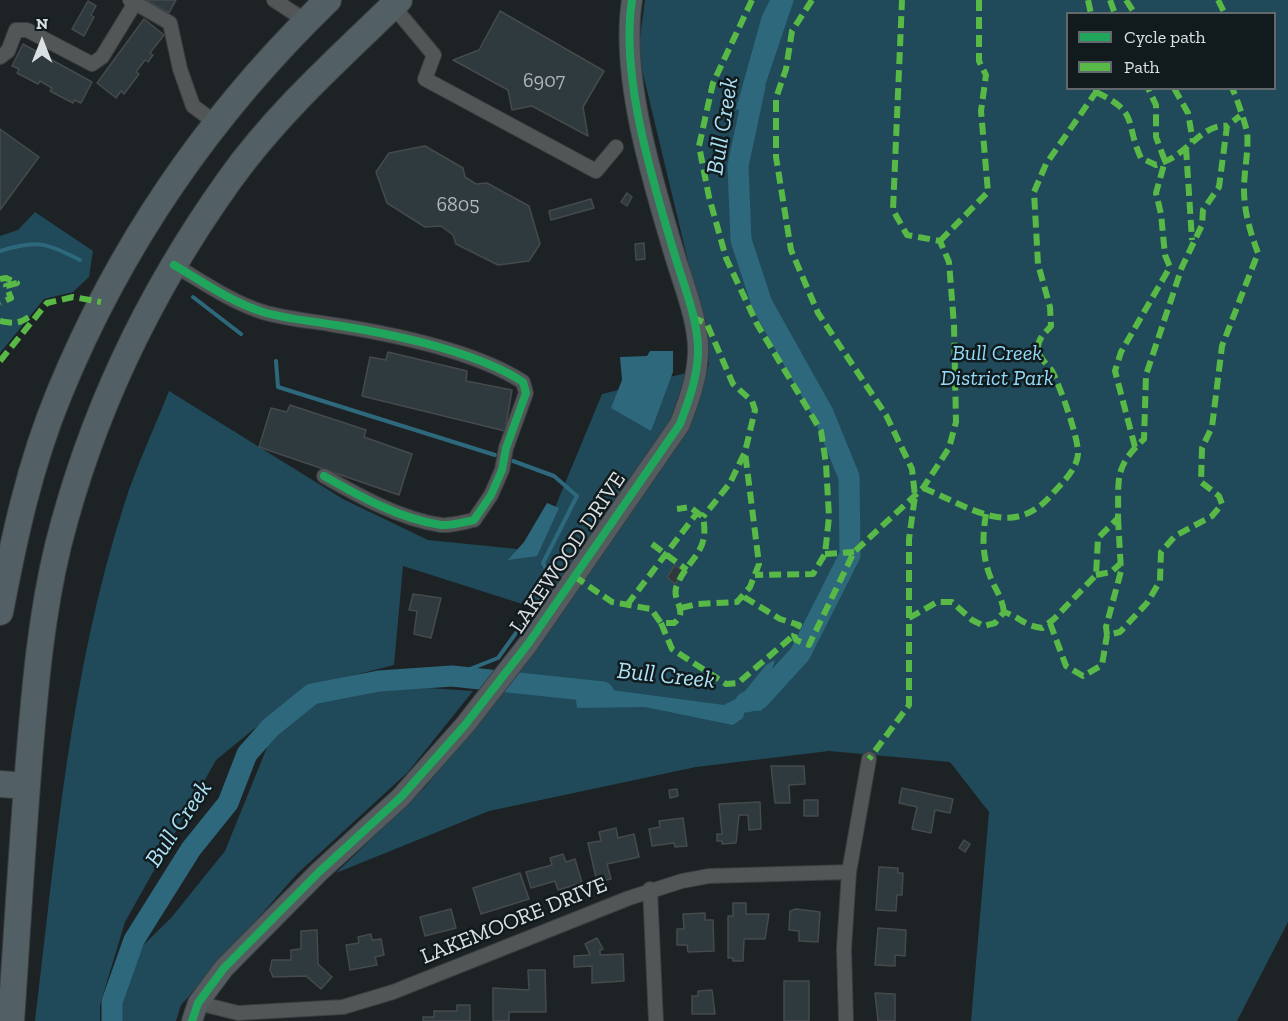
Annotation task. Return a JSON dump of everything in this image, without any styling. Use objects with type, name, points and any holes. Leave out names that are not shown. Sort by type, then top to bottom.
[{"type":"highway","points":[[0,612],[31,476],[64,384],[101,302],[156,206],[216,123],[306,21],[328,0]]},
{"type":"highway","points":[[11,1021],[27,786],[40,645],[56,558],[69,506],[112,384],[133,338],[174,265],[229,180],[313,82],[396,3]]},
{"type":"highway","points":[[0,784],[27,786]]},
{"type":"street","points":[[274,0],[306,21]]},
{"type":"street","name":"LAKEWOOD DRIVE","points":[[195,1012],[224,968],[319,872],[401,797],[465,725],[528,644],[680,424],[694,388],[698,351],[691,312],[640,120],[630,48],[632,0]]},
{"type":"street","points":[[0,57],[8,51],[16,30],[27,30],[92,64],[102,57],[133,1],[170,23],[180,69],[193,106],[216,123]]},
{"type":"street","points":[[396,3],[434,55],[424,79],[596,171],[616,147]]},
{"type":"street","points":[[174,265],[238,304],[266,313],[340,326],[454,352],[509,373],[523,382],[526,393],[506,448],[502,470],[491,495],[474,520],[443,525],[410,516],[365,499],[324,476]]},
{"type":"street","points":[[846,1021],[844,949],[849,872],[869,759]]},
{"type":"street","name":"LAKEMOORE DRIVE","points":[[195,1012],[238,1013],[343,1007],[364,1003],[650,889],[709,876],[849,872]]},
{"type":"street","points":[[650,889],[656,1021]]},
{"type":"green space","name":"Bull Creek District Park","points":[[645,0],[1288,0],[1288,922],[1237,1021],[971,1021],[989,812],[950,762],[829,751],[696,767],[489,811],[336,873],[426,786],[539,644],[691,416],[709,364],[700,311],[638,53]]},
{"type":"green space","points":[[35,212],[93,251],[89,277],[73,292],[44,299],[0,353],[0,236],[18,230]]},
{"type":"green space","points":[[686,373],[669,425],[538,609],[403,566],[394,665],[304,688],[216,760],[125,922],[100,1005],[100,1021],[35,1021],[67,761],[90,632],[124,505],[169,391],[343,499],[428,540],[537,551],[602,394]]},
{"type":"green space","points":[[428,688],[473,691],[408,772],[297,874],[181,1005],[176,1021],[118,1021],[133,955],[171,918],[225,851],[272,735],[320,693]]},
{"type":"shaded area","points":[[770,0],[794,0],[755,115],[736,109],[762,16]]},
{"type":"shaded area","points":[[650,351],[673,351],[673,372],[651,431],[611,408],[622,380],[620,357],[647,356]]},
{"type":"shaded area","points":[[547,503],[559,508],[537,556],[508,560],[524,542]]},
{"type":"shaded area","points":[[775,660],[769,678],[768,701],[761,711],[745,710],[743,718],[733,725],[645,707],[577,708],[574,685],[724,705],[741,696],[766,665]]},
{"type":"building","points":[[146,0],[176,0],[169,13]]},
{"type":"building","points":[[88,1],[96,6],[91,15],[94,17],[84,36],[72,29]]},
{"type":"building","points":[[500,11],[604,71],[583,107],[588,136],[532,106],[512,110],[508,90],[453,60],[479,50]]},
{"type":"building","points":[[144,19],[164,35],[150,53],[153,55],[148,62],[145,60],[136,72],[139,74],[124,94],[121,91],[116,98],[97,83]]},
{"type":"building","points":[[23,44],[92,82],[81,103],[74,100],[73,103],[50,91],[52,88],[40,81],[38,84],[17,73],[19,69],[12,66]]},
{"type":"building","points":[[0,129],[39,157],[0,210]]},
{"type":"building","points":[[425,146],[463,168],[465,177],[476,184],[487,183],[529,206],[540,244],[529,261],[498,265],[456,244],[453,235],[441,226],[425,227],[387,203],[376,172],[389,153]]},
{"type":"building","points":[[627,193],[632,197],[627,206],[621,202]]},
{"type":"building","points":[[591,199],[594,208],[551,220],[549,211]]},
{"type":"building","points":[[644,243],[645,259],[636,260],[635,244]]},
{"type":"building","points":[[388,352],[467,371],[466,381],[512,390],[505,431],[362,396],[370,357],[386,360]]},
{"type":"building","points":[[290,405],[366,430],[364,437],[412,454],[399,495],[259,447],[271,408],[287,412]]},
{"type":"building","points":[[675,565],[684,572],[675,584],[667,577]]},
{"type":"building","points":[[413,594],[441,598],[431,638],[414,634],[417,611],[409,610]]},
{"type":"building","points":[[771,766],[804,766],[805,784],[789,785],[790,803],[775,803]]},
{"type":"building","points":[[902,788],[953,799],[950,813],[935,810],[931,833],[912,829],[917,807],[899,803]]},
{"type":"building","points":[[677,789],[678,796],[670,798],[669,790]]},
{"type":"building","points":[[804,800],[818,800],[818,816],[804,816]]},
{"type":"building","points":[[760,802],[761,829],[749,830],[748,815],[739,815],[736,843],[722,844],[722,841],[717,841],[717,834],[722,834],[719,804]]},
{"type":"building","points":[[683,818],[687,846],[675,847],[674,843],[652,846],[649,829],[660,827],[659,821]]},
{"type":"building","points":[[616,828],[618,838],[634,834],[639,857],[607,864],[611,879],[597,882],[588,843],[601,841],[599,832]]},
{"type":"building","points":[[964,840],[970,844],[965,852],[959,848]]},
{"type":"building","points":[[563,854],[566,862],[575,859],[582,883],[558,890],[555,881],[531,888],[526,872],[552,865],[550,858]]},
{"type":"building","points":[[879,867],[898,868],[898,873],[903,873],[902,895],[897,895],[896,911],[876,910]]},
{"type":"building","points":[[520,873],[529,899],[481,914],[473,888]]},
{"type":"building","points":[[733,903],[746,903],[746,914],[769,914],[765,939],[744,939],[743,961],[733,961],[733,958],[728,958],[728,916],[733,916]]},
{"type":"building","points":[[451,909],[456,928],[425,936],[420,917]]},
{"type":"building","points":[[796,909],[820,912],[818,942],[799,941],[799,931],[789,930],[790,911]]},
{"type":"building","points":[[705,913],[705,920],[713,920],[714,951],[688,952],[687,945],[677,945],[677,929],[684,929],[683,914]]},
{"type":"building","points":[[878,928],[906,930],[905,956],[895,955],[895,966],[875,965]]},
{"type":"building","points":[[317,930],[318,964],[332,977],[321,989],[306,976],[273,977],[270,970],[272,960],[291,960],[291,950],[301,949],[301,931]]},
{"type":"building","points":[[371,934],[372,940],[381,939],[384,955],[375,957],[377,965],[350,970],[346,945],[359,943],[358,937]]},
{"type":"building","points":[[597,938],[603,949],[600,950],[600,955],[623,954],[624,981],[592,983],[592,966],[574,967],[574,956],[590,955],[585,944]]},
{"type":"building","points":[[528,970],[545,970],[546,1012],[509,1012],[509,1021],[493,1021],[493,988],[529,990]]},
{"type":"building","points":[[784,981],[809,981],[809,1021],[784,1021]]},
{"type":"building","points":[[712,990],[715,1014],[692,1014],[692,996],[698,996],[698,991]]},
{"type":"building","points":[[875,993],[895,994],[895,1021],[878,1021]]},
{"type":"building","points":[[457,1005],[470,1005],[470,1021],[423,1021],[423,1017],[434,1017],[434,1011],[457,1011]]},
{"type":"waterway","name":"Bull Creek","points":[[746,702],[759,699],[800,654],[850,555],[849,477],[823,413],[762,304],[741,240],[738,166],[755,86]]},
{"type":"waterway","points":[[0,251],[33,244],[50,247],[80,260]]},
{"type":"waterway","points":[[193,297],[241,334]]},
{"type":"waterway","points":[[276,361],[278,387],[495,455]]},
{"type":"waterway","points":[[513,461],[554,476],[577,496],[543,563],[552,581],[532,610]]},
{"type":"waterway","points":[[452,676],[498,658],[521,626]]},
{"type":"waterway","name":"Bull Creek","points":[[112,1021],[112,1002],[134,940],[191,849],[228,803],[247,754],[270,728],[312,694],[379,681],[452,676],[603,692]]},
{"type":"marked path","points":[[752,0],[713,83],[699,146],[709,197],[726,258],[757,324],[821,431],[826,464],[829,517],[825,554],[813,574],[755,575]]},
{"type":"marked path","points":[[812,0],[792,31],[786,69],[776,98],[776,157],[791,250],[818,313],[886,415],[912,469],[915,496],[909,539],[909,705],[869,759]]},
{"type":"marked path","points":[[744,597],[780,619],[799,625],[794,635],[796,640],[809,645],[854,552],[923,488],[949,448],[956,422],[954,325],[949,262],[940,241],[907,235],[893,210],[902,0]]},
{"type":"marked path","points":[[940,241],[988,192],[981,111],[986,75],[979,61],[979,0]]},
{"type":"marked path","points":[[1088,0],[1091,12]]},
{"type":"marked path","points":[[1110,0],[1114,12]]},
{"type":"marked path","points":[[1126,0],[1134,12]]},
{"type":"marked path","points":[[1218,0],[1224,12]]},
{"type":"marked path","points":[[923,488],[975,511],[1007,518],[1023,515],[1039,507],[1065,480],[1075,465],[1078,454],[1068,412],[1052,371],[1038,351],[1041,338],[1051,326],[1050,307],[1038,264],[1034,192],[1046,164],[1096,90]]},
{"type":"marked path","points":[[1135,447],[1115,371],[1121,352],[1170,267],[1165,255],[1161,214],[1156,193],[1165,161],[1156,137],[1156,105],[1149,90]]},
{"type":"marked path","points":[[1175,90],[1188,113],[1193,142]]},
{"type":"marked path","points":[[1118,518],[1121,571],[1106,627],[1107,635],[1120,632],[1147,603],[1160,581],[1161,552],[1175,536],[1212,516],[1222,504],[1219,496],[1201,482],[1202,448],[1212,427],[1222,346],[1258,253],[1252,237],[1244,197],[1247,132],[1233,90]]},
{"type":"marked path","points":[[1096,92],[1110,99],[1125,112],[1141,158],[1156,165],[1176,156],[1207,131],[1227,126]]},
{"type":"marked path","points":[[909,618],[937,602],[952,602],[972,620],[984,626],[995,623],[1004,612],[1042,628],[1054,619],[1096,575],[1098,538],[1118,518],[1118,484],[1122,466],[1144,439],[1146,375],[1182,267],[1202,225],[1203,210],[1219,187],[1227,126],[1240,116]]},
{"type":"marked path","points":[[1186,148],[1192,240]]},
{"type":"marked path","points":[[0,279],[6,278],[17,283],[6,286],[11,298],[0,303]]},
{"type":"marked path","points":[[0,361],[47,303],[73,297],[101,302]]},
{"type":"marked path","points":[[0,321],[17,322],[32,315]]},
{"type":"marked path","points":[[692,317],[707,324],[733,384],[752,401],[755,410],[745,452],[730,483],[703,517]]},
{"type":"marked path","points":[[681,608],[697,604],[737,602],[750,587],[759,564],[745,452]]},
{"type":"marked path","points":[[574,576],[612,602],[651,609],[661,623],[674,623],[680,614],[676,596],[677,585],[704,539],[703,517],[690,507],[677,509]]},
{"type":"marked path","points":[[627,605],[697,513]]},
{"type":"marked path","points":[[986,514],[985,556],[1004,612]]},
{"type":"marked path","points":[[652,544],[687,570]]},
{"type":"marked path","points":[[825,554],[854,552]]},
{"type":"marked path","points":[[1096,575],[1111,572],[1120,564]]},
{"type":"marked path","points":[[661,623],[672,649],[726,684],[738,683],[794,635]]},
{"type":"marked path","points":[[1050,623],[1066,666],[1083,676],[1102,665],[1107,635]]},
{"type":"cycle path","points":[[192,1021],[198,1003],[224,968],[319,872],[401,797],[465,725],[528,644],[680,424],[694,381],[698,341],[690,304],[657,196],[641,129],[631,62],[632,0]]},
{"type":"cycle path","points":[[174,265],[251,308],[290,318],[382,333],[432,345],[481,361],[523,382],[526,393],[506,448],[502,470],[491,495],[474,520],[441,525],[410,518],[366,499],[324,476]]}]
